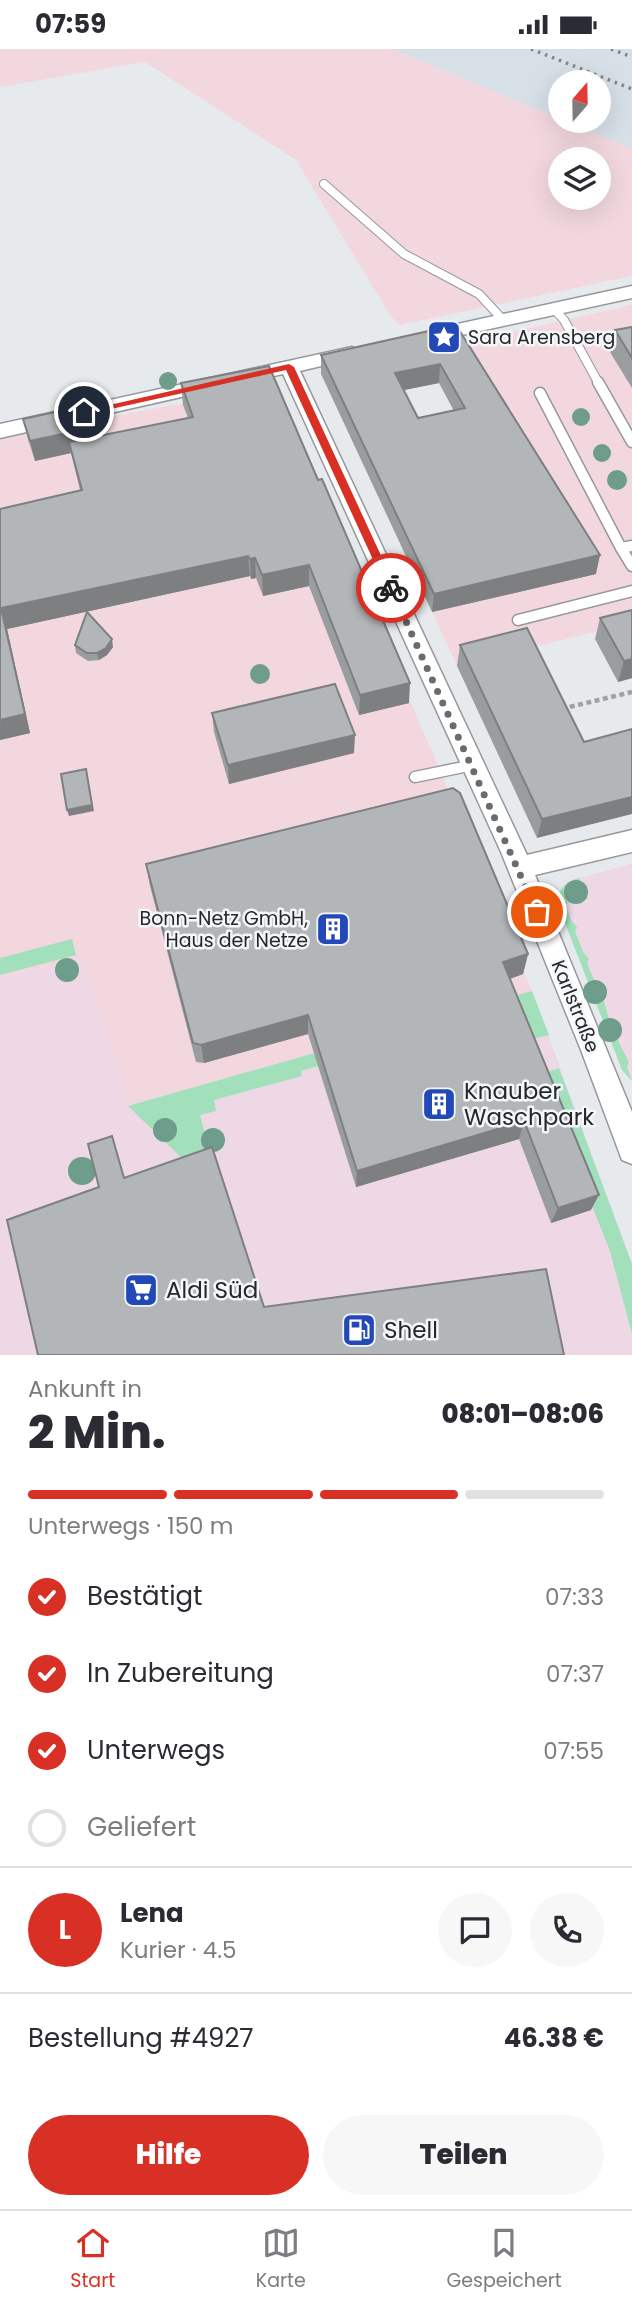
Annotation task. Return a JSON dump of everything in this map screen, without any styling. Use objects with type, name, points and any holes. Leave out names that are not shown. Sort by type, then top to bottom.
[{"type":"street","points":[[409,341],[632,292]]},
{"type":"street","points":[[0,431],[369,349]]},
{"type":"street","name":"Karlstraße","points":[[289,367],[519,868],[593,1044],[632,1150]]},
{"type":"street","points":[[519,868],[632,841]]},
{"type":"lane","points":[[324,184],[404,254],[479,293],[503,320]]},
{"type":"lane","points":[[554,309],[564,320],[632,442]]},
{"type":"lane","points":[[540,393],[627,547],[632,566]]},
{"type":"lane","points":[[518,620],[632,590]]},
{"type":"lane","points":[[415,777],[472,765]]},
{"type":"path","points":[[570,718],[565,708],[632,692]]},
{"type":"shaded area","points":[[0,49],[393,49],[548,114],[548,133],[594,133],[632,149],[632,276],[400,325],[391,317],[296,160],[145,62],[0,87]]},
{"type":"shaded area","points":[[393,49],[632,49],[632,149],[593,133],[611,133],[611,70],[548,70],[548,114]]},
{"type":"shaded area","points":[[632,305],[632,623],[457,666],[432,612],[595,574],[454,345]]},
{"type":"shaded area","points":[[272,387],[435,758],[532,991],[128,1106],[81,957],[0,978],[0,437]]},
{"type":"shaded area","points":[[632,864],[632,1081],[622,1070],[558,899],[559,892],[568,881]]},
{"type":"shaded area","points":[[81,957],[128,1106],[532,991],[632,1264],[632,1355],[0,1355],[0,978]]},
{"type":"green space","points":[[579,878],[588,899],[565,904],[577,927],[575,931],[583,952],[589,959],[587,963],[596,985],[600,987],[609,1019],[613,1022],[617,1038],[629,1062],[627,1066],[632,1081],[622,1070],[558,905],[563,887]]},
{"type":"green space","points":[[72,939],[76,955],[0,975],[0,958]]},
{"type":"green space","points":[[532,991],[549,1035],[528,1040],[512,1010],[301,1071],[302,1076],[214,1100],[216,1111],[200,1115],[210,1153],[186,1162],[128,1106]]},
{"type":"green space","points":[[559,1068],[632,1264],[632,1334],[610,1251],[540,1075]]},
{"type":"building","points":[[456,325],[600,555],[434,594],[321,355]],"holes":[[[440,364],[465,408],[418,418],[395,373]]]},
{"type":"building","points":[[632,327],[632,358],[615,330]]},
{"type":"building","points":[[269,366],[318,480],[322,479],[410,683],[360,695],[309,565],[262,575],[255,558],[250,559],[248,556],[1,608],[25,714],[0,720],[0,509],[82,490],[69,442],[193,417],[181,383]]},
{"type":"building","points":[[69,409],[76,431],[30,441],[23,419]]},
{"type":"building","points":[[632,610],[632,659],[624,661],[600,618]]},
{"type":"building","points":[[87,612],[112,639],[106,648],[97,653],[87,653],[75,645]]},
{"type":"building","points":[[527,628],[584,742],[632,729],[632,797],[542,819],[460,645]]},
{"type":"building","points":[[335,684],[355,735],[228,765],[212,713]]},
{"type":"building","points":[[86,769],[92,805],[67,810],[61,774]]},
{"type":"building","points":[[453,788],[460,793],[528,954],[503,962],[599,1195],[558,1208],[524,1121],[357,1171],[308,1015],[201,1045],[193,1043],[146,864]]},
{"type":"building","name":"Aldi Süd","points":[[112,1136],[124,1178],[212,1147],[264,1307],[546,1269],[564,1355],[38,1355],[7,1220],[99,1187],[88,1144]]},
{"type":"railway","points":[[531,49],[632,89]]},
{"type":"railway","points":[[611,49],[632,57]]},
{"type":"way so far","points":[[391,588],[537,912]]},
{"type":"place","name":"Sara Arensberg","points":[[444,337]]},
{"type":"place","name":"Bonn-Netz GmbH, Haus der Netze","points":[[333,929]]},
{"type":"place","name":"Knauber Waschpark","points":[[439,1104]]},
{"type":"place","name":"Aldi Süd","points":[[141,1290]]},
{"type":"place","name":"Shell","points":[[359,1330]]},
{"type":"route","points":[[84,412],[289,367],[391,588]]}]
